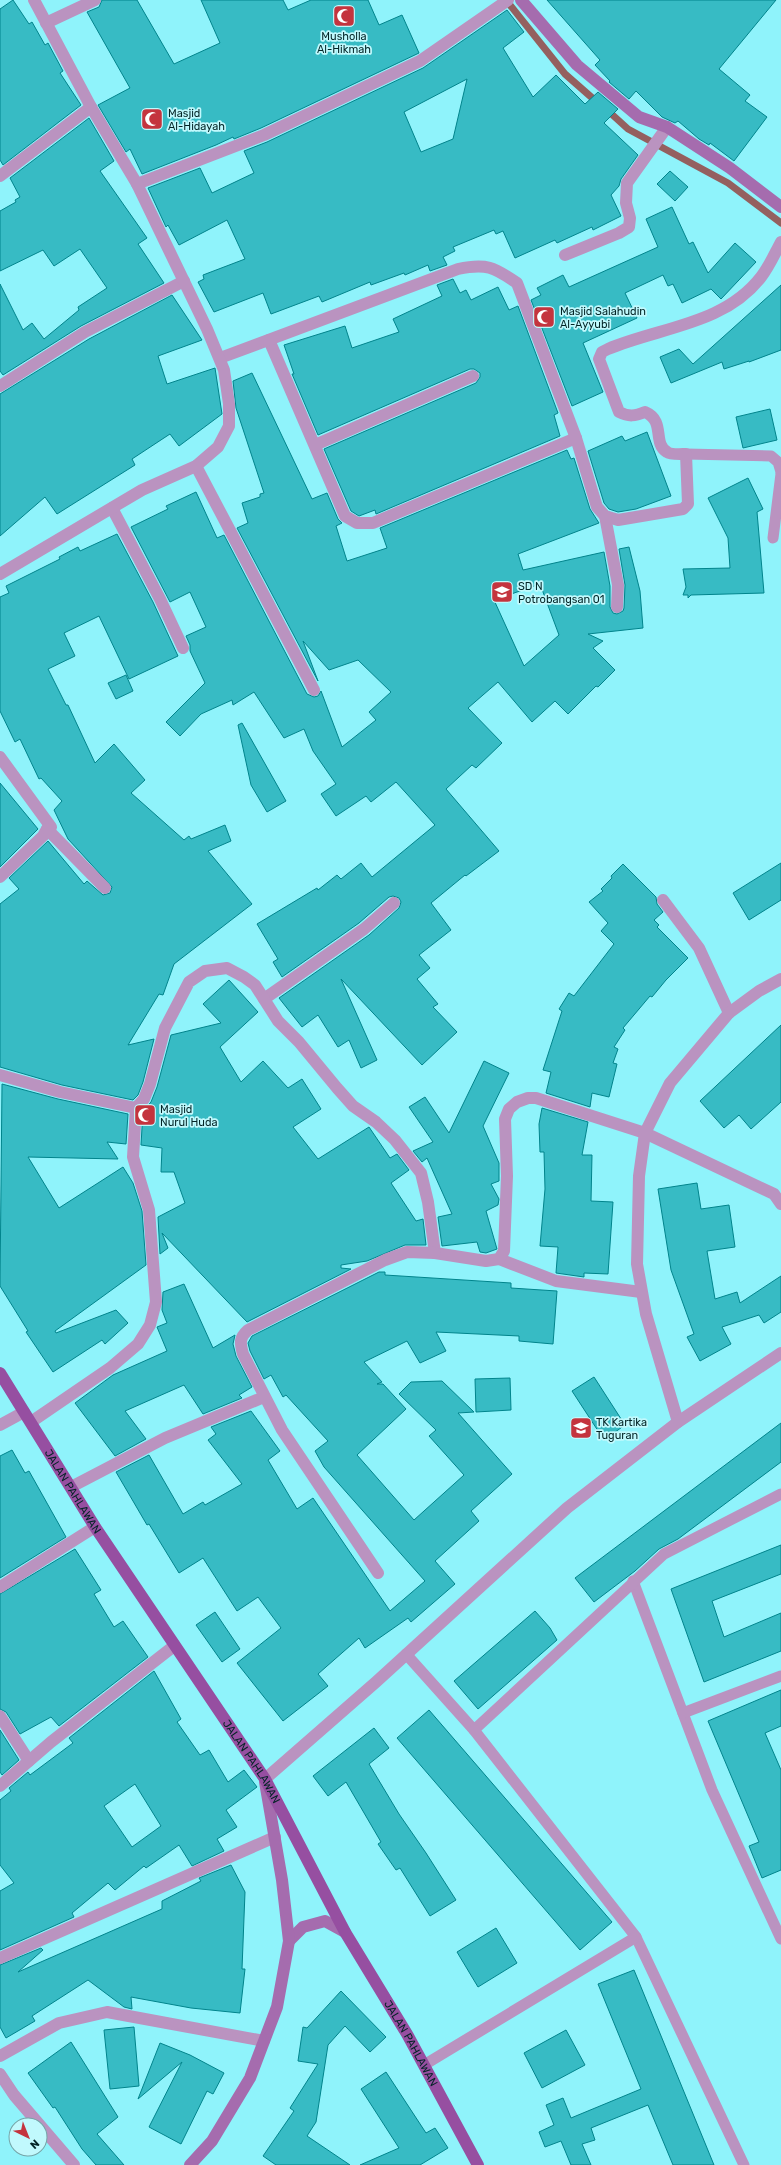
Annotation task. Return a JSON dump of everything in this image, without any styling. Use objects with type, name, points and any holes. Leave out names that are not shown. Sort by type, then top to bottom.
[{"type":"main road","points":[[521,0],[577,64],[638,117],[667,127],[730,168],[781,207]]},
{"type":"main road","name":"JALAN PAHLAWAN","points":[[0,1373],[95,1527],[264,1779],[345,1932],[424,2065],[478,2165]]},
{"type":"main road","points":[[190,2165],[212,2141],[250,2078],[277,2007],[289,1941],[275,1836],[264,1779]]},
{"type":"main road","points":[[289,1941],[303,1927],[325,1921],[345,1932]]},
{"type":"street","points":[[0,574],[142,490],[196,466],[218,447],[229,426],[229,404],[220,358],[137,184],[91,107],[34,0]]},
{"type":"street","points":[[46,23],[95,0]]},
{"type":"street","points":[[137,184],[264,135],[420,61],[508,0]]},
{"type":"street","points":[[0,176],[91,107]]},
{"type":"street","points":[[565,255],[619,233],[629,227],[630,218],[626,203],[627,183],[667,127]]},
{"type":"street","points":[[605,516],[618,520],[686,507],[686,454],[668,453],[665,450],[662,446],[657,421],[653,416],[645,412],[636,416],[626,416],[619,412],[599,359],[602,352],[618,344],[697,321],[731,304],[761,277],[781,242]]},
{"type":"street","points":[[220,358],[458,269],[477,265],[499,270],[517,283],[576,438],[597,507],[605,516],[618,585],[617,607]]},
{"type":"street","points":[[0,386],[85,332],[184,281]]},
{"type":"street","points":[[269,340],[345,516],[357,523],[373,523],[576,438]]},
{"type":"street","points":[[315,445],[473,376]]},
{"type":"street","points":[[196,466],[314,690]]},
{"type":"street","points":[[112,508],[160,599],[183,648]]},
{"type":"street","points":[[0,757],[51,827],[47,829],[43,836],[0,877]]},
{"type":"street","points":[[47,829],[105,888]]},
{"type":"street","points":[[663,900],[698,948],[729,1014]]},
{"type":"street","points":[[264,999],[364,929],[394,903]]},
{"type":"street","points":[[31,1422],[110,1368],[138,1344],[150,1325],[156,1302],[149,1210],[133,1157],[136,1108],[144,1099],[150,1084],[164,1028],[189,982],[205,971],[227,968],[255,985],[278,1020],[353,1106],[376,1122],[395,1140],[421,1173],[428,1202],[434,1253]]},
{"type":"street","points":[[678,1422],[641,1292],[637,1264],[639,1176],[646,1133],[670,1083],[729,1014],[759,991],[781,979]]},
{"type":"street","points":[[0,1075],[60,1092],[136,1108]]},
{"type":"street","points":[[498,1259],[504,1251],[507,1176],[504,1127],[509,1109],[517,1102],[528,1098],[536,1098],[646,1133],[779,1196]]},
{"type":"street","points":[[378,1573],[282,1430],[264,1396],[240,1343],[241,1336],[248,1330],[385,1260],[407,1252],[434,1253],[486,1261],[498,1259],[556,1281],[641,1292]]},
{"type":"street","points":[[264,1779],[406,1654],[567,1508],[678,1422],[781,1353]]},
{"type":"street","points":[[71,1487],[165,1438],[264,1396]]},
{"type":"street","points":[[0,1425],[24,1412]]},
{"type":"street","points":[[0,1586],[95,1527]]},
{"type":"street","points":[[0,1786],[29,1761],[174,1646]]},
{"type":"street","points":[[0,1716],[29,1761]]},
{"type":"street","points":[[0,1958],[275,1836]]},
{"type":"street","points":[[0,2056],[59,2023],[107,2012],[264,2042]]},
{"type":"street","points":[[0,2074],[14,2095],[74,2165]]},
{"type":"lane","points":[[686,454],[771,456],[778,462],[781,473],[773,538]]},
{"type":"lane","points":[[474,1730],[664,1554],[781,1494]]},
{"type":"lane","points":[[633,1582],[712,1790],[781,1940]]},
{"type":"lane","points":[[406,1654],[474,1730],[636,1937],[744,2165]]},
{"type":"lane","points":[[683,1713],[781,1676]]},
{"type":"lane","points":[[424,2065],[636,1937]]},
{"type":"building","points":[[13,0],[29,24],[32,22],[45,45],[48,43],[63,71],[60,73],[81,105],[3,165],[0,160],[0,9]]},
{"type":"building","points":[[102,0],[137,0],[174,64],[220,43],[201,0],[283,0],[288,10],[311,0],[368,0],[379,25],[402,15],[419,53],[261,128],[234,139],[233,137],[142,174],[130,149],[126,152],[98,105],[130,88],[87,12],[99,7]]},
{"type":"building","points":[[547,0],[776,0],[719,69],[750,95],[745,101],[767,117],[734,161],[710,143],[709,145],[699,139],[678,121],[675,123],[662,117],[636,91],[629,99],[609,82],[610,81],[595,65],[600,60]]},
{"type":"building","points":[[507,10],[524,32],[503,48],[533,97],[556,75],[585,104],[598,92],[618,109],[604,123],[638,155],[621,179],[619,186],[611,195],[621,216],[593,230],[592,227],[557,243],[555,240],[515,258],[503,231],[496,234],[494,230],[453,247],[455,251],[443,257],[447,265],[430,271],[428,265],[405,275],[404,273],[371,285],[370,282],[322,302],[319,296],[271,314],[263,293],[214,312],[198,282],[204,279],[203,275],[245,259],[227,220],[179,245],[168,225],[166,227],[148,188],[200,168],[212,193],[254,173],[244,151],[267,142],[423,68]],"holes":[[[467,79],[453,139],[421,152],[404,112]]]},
{"type":"building","points":[[89,118],[114,161],[100,171],[147,238],[138,244],[164,283],[81,326],[3,375],[0,371],[0,284],[23,330],[32,323],[44,339],[79,310],[78,307],[107,288],[80,249],[54,266],[43,250],[0,271],[0,211],[16,202],[15,200],[20,197],[10,178]]},
{"type":"building","points":[[670,171],[688,187],[675,201],[657,184]]},
{"type":"building","points":[[672,207],[689,244],[693,242],[708,273],[735,243],[756,262],[721,299],[711,289],[682,303],[673,284],[668,286],[663,275],[625,293],[637,318],[583,343],[603,392],[572,406],[531,300],[541,295],[537,288],[563,275],[569,287],[658,247],[646,219]]},
{"type":"building","points":[[453,279],[460,293],[466,290],[471,300],[498,287],[509,310],[518,306],[558,413],[554,415],[560,436],[376,514],[375,510],[359,516],[351,511],[324,449],[476,383],[480,377],[480,373],[474,369],[470,369],[318,435],[292,374],[294,374],[284,345],[345,326],[352,348],[399,332],[393,319],[442,296],[437,285]]},
{"type":"building","points":[[781,285],[781,350],[749,362],[724,369],[722,362],[671,383],[660,357],[679,349],[693,364]]},
{"type":"building","points":[[172,295],[202,340],[158,356],[167,384],[215,368],[222,414],[179,446],[170,434],[132,459],[135,465],[57,514],[45,497],[0,536],[0,394],[89,339]]},
{"type":"building","points":[[252,373],[312,499],[327,493],[338,519],[342,523],[336,526],[347,561],[387,548],[380,528],[567,450],[571,459],[574,458],[590,509],[599,523],[518,554],[523,570],[604,552],[610,586],[610,607],[613,613],[617,614],[623,611],[624,608],[625,585],[619,549],[629,547],[640,591],[643,628],[588,634],[603,641],[593,648],[615,670],[598,687],[596,686],[568,714],[555,701],[532,722],[498,682],[468,708],[502,743],[476,768],[472,765],[446,789],[499,851],[466,876],[465,875],[431,903],[451,930],[419,955],[430,968],[417,979],[438,1004],[433,1007],[457,1032],[422,1065],[341,979],[377,1060],[361,1068],[349,1040],[338,1047],[318,1015],[302,1027],[279,998],[369,935],[399,908],[401,902],[399,898],[393,896],[389,897],[359,923],[282,977],[273,962],[278,959],[257,924],[317,888],[318,890],[337,875],[341,879],[361,863],[372,877],[435,825],[396,782],[371,802],[366,796],[336,816],[321,794],[336,784],[313,751],[304,729],[284,738],[254,692],[233,705],[232,700],[201,714],[180,736],[166,722],[205,683],[190,651],[190,645],[186,636],[206,627],[190,592],[170,602],[131,527],[168,509],[166,506],[196,492],[217,538],[224,535],[307,694],[314,697],[318,696],[321,691],[342,747],[376,720],[369,712],[391,692],[358,660],[329,670],[303,641],[318,681],[237,528],[248,523],[242,503],[260,497],[260,494],[264,493],[236,408],[233,381]],"holes":[[[540,584],[559,635],[524,666],[494,600]]]},
{"type":"building","points":[[770,409],[777,440],[743,448],[736,417]]},
{"type":"building","points":[[647,432],[671,496],[636,509],[618,512],[609,509],[604,503],[588,451],[622,436],[625,441]]},
{"type":"building","points":[[748,478],[763,509],[757,512],[764,593],[691,595],[688,598],[688,595],[683,595],[686,587],[683,569],[730,568],[728,538],[708,498]]},
{"type":"building","points":[[117,534],[153,602],[178,656],[129,679],[99,616],[64,633],[75,656],[48,669],[66,705],[68,705],[95,763],[114,744],[145,780],[131,793],[184,840],[189,836],[191,839],[225,825],[231,841],[208,851],[252,904],[174,964],[163,995],[159,994],[128,1045],[154,1039],[143,1082],[138,1095],[133,1100],[62,1085],[0,1067],[0,904],[19,889],[9,878],[48,841],[84,884],[87,881],[103,895],[110,893],[112,887],[68,839],[54,810],[62,801],[41,778],[39,779],[20,739],[15,742],[0,711],[0,597],[9,593],[6,586],[60,559],[59,557],[78,547],[80,551]]},
{"type":"building","points":[[126,675],[133,691],[116,699],[108,683]]},
{"type":"building","points":[[242,723],[286,801],[267,812],[251,785],[238,725]]},
{"type":"building","points":[[0,783],[38,829],[0,867]]},
{"type":"building","points":[[781,863],[781,900],[749,920],[733,893]]},
{"type":"building","points":[[623,864],[656,897],[657,904],[663,912],[654,920],[659,925],[657,927],[688,958],[666,980],[652,997],[650,996],[623,1028],[625,1030],[614,1047],[618,1049],[613,1063],[617,1064],[609,1097],[592,1093],[590,1107],[546,1093],[551,1072],[543,1070],[562,1011],[559,1009],[569,993],[574,996],[614,944],[601,931],[608,923],[589,902],[603,891],[601,889]]},
{"type":"building","points":[[229,980],[258,1012],[220,1047],[241,1082],[263,1061],[288,1088],[302,1079],[321,1109],[293,1127],[318,1159],[369,1127],[390,1158],[397,1154],[409,1170],[391,1183],[416,1221],[423,1219],[426,1245],[405,1245],[367,1261],[341,1265],[341,1268],[351,1269],[247,1322],[162,1233],[168,1248],[160,1254],[158,1217],[185,1203],[174,1172],[161,1172],[162,1148],[141,1145],[143,1111],[151,1102],[157,1087],[171,1035],[221,1023],[203,1004]]},
{"type":"building","points":[[781,1025],[781,1102],[751,1129],[739,1115],[724,1128],[700,1101]]},
{"type":"building","points":[[484,1061],[509,1073],[483,1126],[499,1163],[499,1181],[491,1184],[499,1199],[498,1205],[486,1211],[497,1249],[486,1253],[480,1252],[477,1242],[442,1246],[438,1217],[452,1214],[427,1158],[422,1162],[413,1151],[433,1142],[409,1107],[425,1097],[449,1133]]},
{"type":"building","points":[[2,1084],[58,1099],[128,1114],[126,1144],[107,1142],[118,1159],[28,1157],[59,1208],[123,1167],[133,1183],[142,1211],[146,1265],[55,1331],[56,1333],[116,1310],[128,1323],[105,1344],[102,1340],[53,1372],[26,1332],[28,1331],[0,1286]]},
{"type":"building","points":[[542,1108],[588,1122],[582,1155],[592,1155],[591,1201],[613,1202],[608,1274],[584,1273],[584,1277],[556,1273],[558,1247],[540,1246],[545,1189],[544,1152],[540,1152],[539,1124]]},
{"type":"building","points":[[697,1183],[701,1209],[729,1205],[735,1247],[707,1251],[715,1299],[737,1292],[740,1303],[781,1276],[781,1312],[764,1323],[759,1315],[722,1327],[731,1344],[700,1361],[687,1337],[694,1334],[671,1270],[658,1189]]},
{"type":"building","points":[[379,1272],[385,1272],[385,1275],[511,1283],[511,1288],[557,1291],[553,1344],[519,1341],[519,1336],[436,1332],[446,1351],[420,1363],[407,1341],[364,1362],[382,1382],[377,1384],[383,1384],[406,1409],[357,1455],[414,1520],[464,1475],[429,1436],[436,1430],[399,1394],[411,1382],[442,1381],[474,1412],[458,1413],[512,1474],[471,1511],[479,1521],[435,1561],[455,1584],[411,1622],[408,1618],[365,1648],[359,1638],[318,1674],[328,1686],[283,1721],[237,1663],[281,1628],[258,1597],[237,1611],[203,1558],[179,1573],[149,1524],[147,1525],[116,1472],[149,1455],[183,1514],[203,1502],[205,1505],[242,1484],[208,1440],[216,1434],[211,1427],[251,1411],[280,1451],[268,1460],[297,1509],[313,1498],[390,1611],[425,1581],[324,1467],[315,1451],[328,1441],[286,1395],[283,1397],[271,1375],[264,1379],[250,1351],[248,1343],[252,1336]]},
{"type":"building","points":[[184,1284],[213,1348],[235,1335],[233,1344],[236,1356],[252,1387],[239,1395],[242,1398],[203,1414],[184,1385],[125,1411],[146,1439],[115,1456],[75,1403],[113,1375],[167,1351],[157,1327],[167,1323],[162,1310],[163,1292]]},
{"type":"building","points":[[594,1377],[625,1425],[604,1440],[572,1391]]},
{"type":"building","points":[[510,1378],[511,1410],[476,1412],[475,1379]]},
{"type":"building","points":[[781,1423],[781,1462],[678,1539],[659,1549],[635,1571],[594,1602],[575,1578]]},
{"type":"building","points":[[12,1450],[25,1473],[29,1471],[66,1537],[0,1578],[0,1456]]},
{"type":"building","points":[[781,1545],[781,1574],[712,1601],[724,1637],[781,1613],[781,1651],[704,1682],[671,1589]]},
{"type":"building","points":[[75,1549],[101,1590],[94,1594],[114,1627],[123,1621],[148,1657],[59,1726],[51,1717],[20,1734],[6,1712],[0,1709],[0,1594]]},
{"type":"building","points":[[535,1611],[550,1628],[557,1640],[478,1709],[454,1681]]},
{"type":"building","points":[[215,1612],[240,1649],[222,1662],[196,1625]]},
{"type":"building","points":[[154,1671],[181,1719],[177,1722],[200,1755],[209,1750],[228,1782],[244,1770],[257,1787],[226,1810],[237,1827],[217,1839],[224,1851],[192,1866],[179,1845],[146,1868],[144,1866],[115,1890],[108,1883],[72,1913],[74,1917],[0,1950],[0,1891],[14,1883],[0,1865],[0,1800],[11,1791],[9,1788],[28,1772],[30,1775],[73,1743],[69,1738]],"holes":[[[135,1784],[161,1826],[132,1847],[104,1806]]]},
{"type":"building","points":[[781,1690],[781,1726],[765,1733],[781,1770],[781,1870],[762,1878],[749,1846],[759,1842],[708,1721]]},
{"type":"building","points":[[429,1710],[612,1922],[580,1950],[397,1738]]},
{"type":"building","points":[[374,1728],[389,1748],[369,1764],[399,1814],[456,1900],[430,1916],[400,1868],[396,1870],[378,1844],[381,1842],[346,1782],[328,1796],[313,1776]]},
{"type":"building","points":[[0,1730],[19,1760],[2,1775],[0,1772]]},
{"type":"building","points":[[231,1865],[245,1892],[242,1969],[245,1969],[240,2013],[191,2008],[131,1997],[132,2009],[124,2007],[88,1980],[32,2016],[35,2021],[6,2038],[0,2027],[0,1965],[41,1948],[43,1950],[18,1972],[162,1909],[162,1901],[201,1881],[199,1878]]},
{"type":"building","points":[[496,1928],[517,1963],[478,1987],[457,1952]]},
{"type":"building","points":[[634,1970],[714,2165],[673,2165],[648,2105],[591,2128],[595,2140],[582,2144],[591,2165],[571,2165],[561,2141],[545,2147],[539,2132],[554,2125],[546,2105],[563,2098],[571,2118],[641,2089],[598,1984]]},
{"type":"building","points":[[341,1991],[386,2037],[370,2052],[345,2026],[328,2045],[316,2122],[307,2136],[350,2165],[276,2165],[263,2156],[294,2111],[290,2108],[318,2064],[298,2061],[303,2027],[307,2028]]},
{"type":"building","points":[[134,2027],[139,2086],[110,2089],[104,2030]]},
{"type":"building","points":[[566,2030],[585,2065],[542,2088],[524,2053]]},
{"type":"building","points":[[71,2042],[118,2117],[97,2134],[124,2165],[96,2165],[82,2149],[55,2107],[53,2108],[28,2073]]},
{"type":"building","points":[[160,2043],[190,2055],[224,2073],[213,2094],[207,2091],[181,2144],[149,2127],[182,2062],[138,2099]]},
{"type":"building","points":[[386,2072],[426,2133],[435,2128],[448,2148],[420,2165],[360,2165],[399,2148],[361,2089]]},
{"type":"waterway","points":[[506,0],[565,74],[598,103]]},
{"type":"waterway","points":[[606,109],[628,129],[728,183],[781,223]]},
{"type":"place","name":"Musholla Al-Hikmah","points":[[344,16]]},
{"type":"place","name":"Masjid Al-Hidayah","points":[[152,119]]},
{"type":"place","name":"Masjid Salahudin Al-Ayyubi","points":[[544,317]]},
{"type":"place","name":"SD N Potrobangsan 01","points":[[502,592]]},
{"type":"place","name":"Masjid Nurul Huda","points":[[145,1115]]},
{"type":"place","name":"TK Kartika Tuguran","points":[[581,1428]]}]
